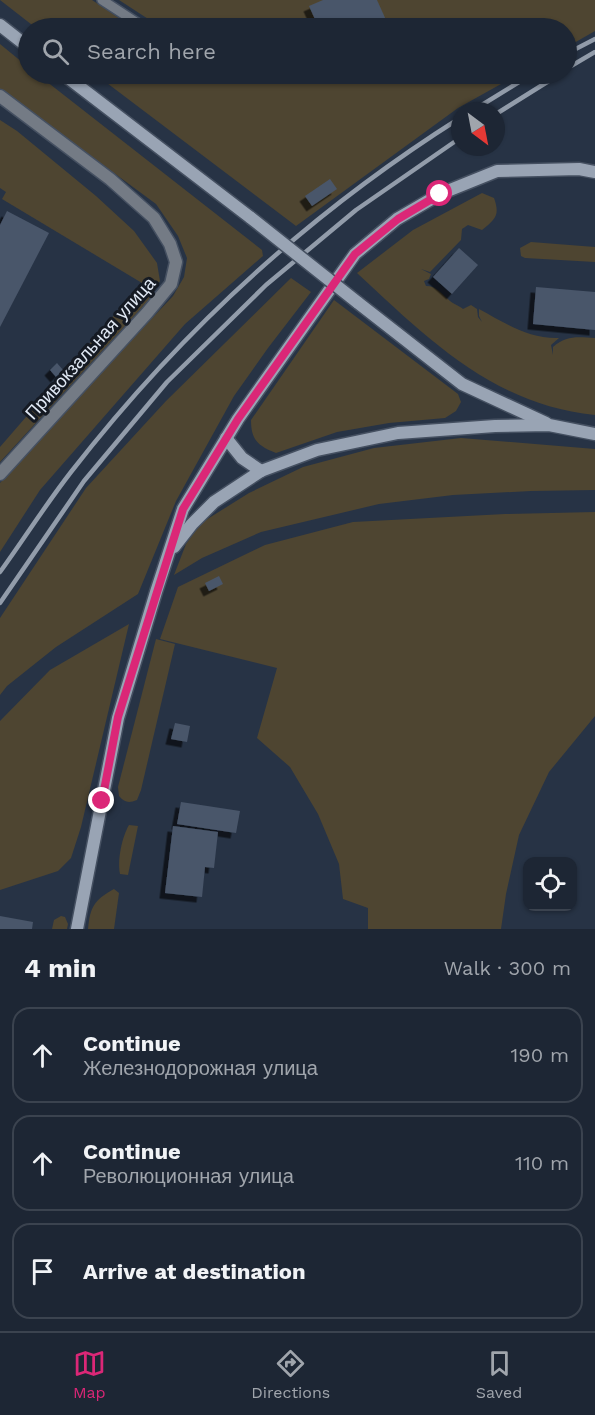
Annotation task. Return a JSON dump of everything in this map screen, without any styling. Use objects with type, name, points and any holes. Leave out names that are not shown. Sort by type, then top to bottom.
[{"type":"street","points":[[0,25],[18,38]]},
{"type":"street","points":[[76,84],[252,218],[462,384],[549,425]]},
{"type":"street","name":"Привокзальная улица","points":[[0,96],[110,179],[154,218],[170,244],[176,262],[171,284],[147,314],[0,474]]},
{"type":"street","points":[[77,929],[118,717],[183,509],[226,438],[355,254],[398,219],[440,194],[497,171],[579,169],[595,172]]},
{"type":"street","points":[[168,555],[192,524],[214,502],[261,471],[317,450],[398,433],[549,425],[595,434]]},
{"type":"street","points":[[226,438],[242,458],[261,471]]},
{"type":"lane","points":[[102,0],[130,18]]},
{"type":"shaded area","points":[[0,0],[92,0],[119,18],[23,18]]},
{"type":"shaded area","points":[[119,0],[595,0],[595,31],[577,41],[577,18],[147,18]]},
{"type":"shaded area","points":[[0,44],[18,59],[18,84],[50,84],[262,250],[263,256],[185,324],[40,490],[0,552],[0,483],[173,296],[184,277],[187,258],[178,236],[156,204],[0,89]]},
{"type":"shaded area","points":[[108,84],[501,84],[469,102],[451,102],[451,113],[296,226]]},
{"type":"shaded area","points":[[0,120],[17,131],[96,196],[134,231],[157,263],[160,281],[148,301],[0,462],[0,447],[142,283],[2,199],[6,192],[0,188]]},
{"type":"shaded area","points":[[482,193],[494,198],[497,213],[494,220],[482,230],[468,225],[462,229],[461,240],[430,272],[421,269],[431,274],[429,279],[424,281],[426,286],[436,289],[463,309],[471,305],[477,309],[478,317],[482,322],[479,309],[527,333],[559,338],[551,345],[553,355],[553,347],[563,340],[595,338],[595,415],[559,409],[525,398],[494,383],[437,344],[357,273],[413,230]]},
{"type":"shaded area","points":[[531,242],[595,247],[595,262],[521,256],[520,248]]},
{"type":"shaded area","points":[[291,278],[311,292],[234,396],[176,501],[138,594],[56,647],[7,686],[0,695],[0,618],[86,488],[166,401]]},
{"type":"shaded area","points":[[334,300],[458,394],[461,402],[456,411],[445,418],[389,423],[337,432],[276,453],[260,445],[252,433],[251,420]]},
{"type":"shaded area","points":[[461,438],[595,449],[595,490],[453,495],[379,504],[261,532],[202,558],[174,575],[186,544],[201,523],[249,493],[303,467],[374,448]]},
{"type":"shaded area","points":[[595,512],[595,716],[549,772],[519,835],[501,929],[368,929],[368,908],[343,899],[339,864],[318,814],[290,767],[257,738],[277,668],[160,639],[178,587],[265,545],[353,522]]},
{"type":"shaded area","points":[[129,624],[81,827],[71,858],[58,871],[0,890],[0,721],[50,670]]},
{"type":"shaded area","points":[[156,639],[175,644],[141,790],[137,800],[127,802],[119,796],[118,787]]},
{"type":"shaded area","points":[[129,825],[138,826],[128,875],[120,874],[119,862],[122,842]]},
{"type":"shaded area","points":[[114,889],[119,893],[114,929],[88,929],[94,905]]},
{"type":"shaded area","points":[[61,916],[65,917],[68,924],[67,929],[52,929],[54,920]]},
{"type":"building","points":[[323,0],[377,0],[385,18],[314,18],[309,6]]},
{"type":"building","points":[[330,179],[337,189],[312,206],[305,196]]},
{"type":"building","points":[[7,211],[49,233],[0,327],[0,225]]},
{"type":"building","points":[[459,248],[478,265],[452,294],[433,277]]},
{"type":"building","points":[[536,287],[595,292],[595,330],[533,324]]},
{"type":"building","points":[[57,363],[63,370],[56,377],[50,370]]},
{"type":"building","points":[[219,576],[223,584],[209,591],[205,583]]},
{"type":"building","points":[[175,723],[190,726],[187,742],[171,739]]},
{"type":"building","points":[[181,802],[240,811],[236,833],[177,824]]},
{"type":"building","points":[[173,826],[218,832],[214,868],[205,867],[202,897],[165,893]]},
{"type":"building","points":[[0,916],[33,922],[32,929],[0,929]]},
{"type":"railway","points":[[577,48],[595,39]]},
{"type":"railway","points":[[577,63],[595,52]]},
{"type":"railway","points":[[487,102],[516,84]]},
{"type":"railway","points":[[505,108],[544,84]]},
{"type":"railway","points":[[0,572],[62,484],[113,421],[156,371],[202,324],[250,278],[352,193],[451,124]]},
{"type":"railway","points":[[0,603],[84,481],[167,382],[266,285],[356,210],[451,144]]},
{"type":"route","points":[[102,801],[118,717],[183,509],[238,419],[355,254],[398,219],[440,194]]}]
